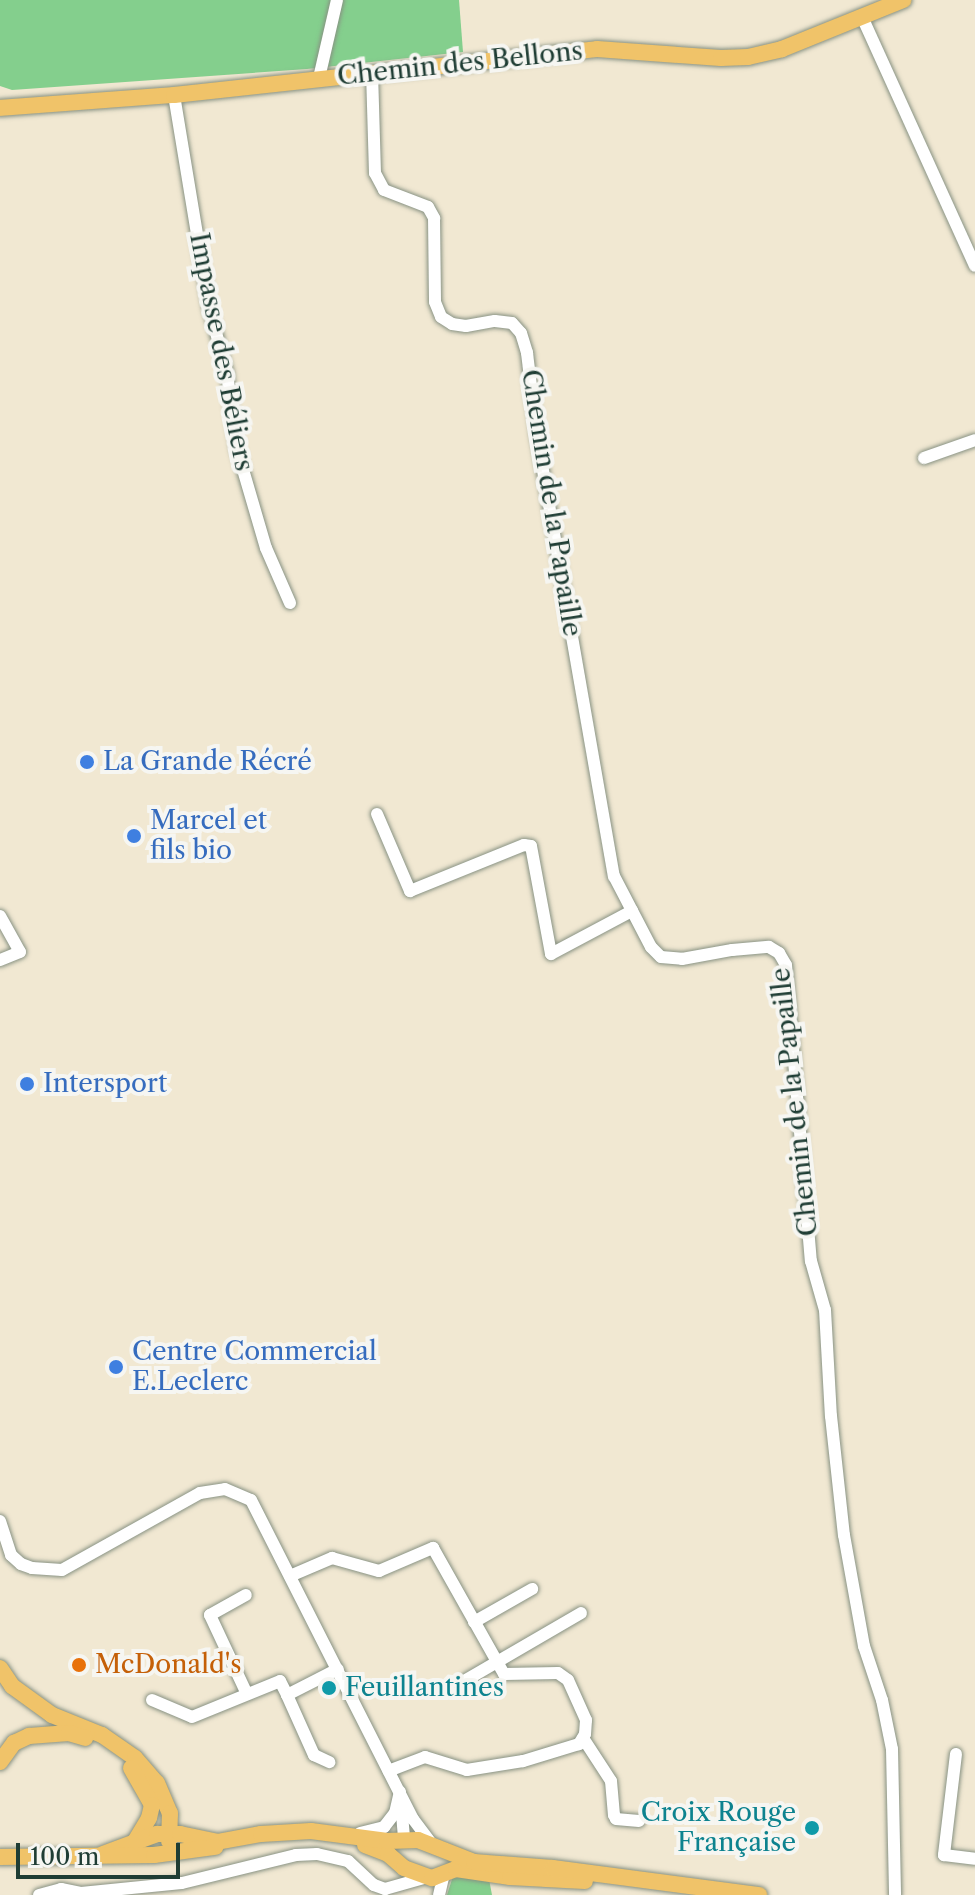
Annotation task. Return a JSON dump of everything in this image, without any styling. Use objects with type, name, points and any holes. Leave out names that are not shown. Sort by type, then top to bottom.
[{"type":"main road","name":"Chemin des Bellons","points":[[2,110],[174,95],[597,49],[721,58],[748,57],[782,49],[863,19],[903,0]]},
{"type":"main road","points":[[0,1668],[12,1686],[52,1715],[102,1735],[135,1758],[164,1797],[170,1813],[164,1833],[166,1854]]},
{"type":"main road","points":[[0,1762],[14,1743],[29,1736],[69,1733],[91,1739],[135,1771],[152,1805],[149,1818],[136,1840]]},
{"type":"main road","points":[[149,1818],[164,1833]]},
{"type":"main road","points":[[103,1854],[136,1840],[164,1833],[217,1842],[281,1832],[344,1834],[402,1840],[439,1848],[474,1862],[553,1868],[759,1895]]},
{"type":"main road","points":[[0,1857],[166,1854],[258,1840],[320,1839],[374,1848],[397,1862],[438,1875],[635,1880]]},
{"type":"main road","points":[[397,1862],[402,1840]]},
{"type":"main road","points":[[438,1875],[450,1861],[439,1848]]},
{"type":"street","points":[[319,78],[337,0]]},
{"type":"street","points":[[863,19],[975,266]]},
{"type":"street","name":"Chemin de la Papaille","points":[[372,72],[375,173],[384,190],[428,207],[434,218],[435,302],[441,317],[452,324],[466,326],[495,321],[512,323],[521,333],[527,353],[537,436],[614,876],[661,957],[682,959],[769,947],[779,953],[786,965],[811,1261],[825,1310],[831,1416],[844,1535],[864,1646],[882,1700],[892,1749],[895,1895]]},
{"type":"street","name":"Impasse des Béliers","points":[[174,95],[209,307],[227,373],[237,449],[266,548],[290,603]]},
{"type":"street","points":[[924,458],[975,440]]},
{"type":"street","points":[[377,814],[410,891],[524,845],[531,846],[551,954],[632,911]]},
{"type":"street","points":[[0,916],[20,952],[0,960]]},
{"type":"street","points":[[0,1521],[11,1555],[21,1564],[62,1570],[187,1499],[225,1489],[251,1500],[413,1819],[439,1848]]},
{"type":"street","points":[[290,1576],[332,1558],[379,1571],[433,1548],[504,1674],[558,1673],[568,1680],[586,1720],[579,1744],[523,1761],[467,1770],[425,1757],[389,1771]]},
{"type":"street","points":[[474,1622],[532,1589]]},
{"type":"street","points":[[246,1595],[210,1615],[246,1692]]},
{"type":"street","points":[[466,1680],[581,1613]]},
{"type":"street","points":[[287,1695],[338,1669]]},
{"type":"street","points":[[152,1700],[192,1717],[246,1692],[280,1681],[314,1755],[329,1762]]},
{"type":"street","points":[[583,1738],[611,1781],[616,1819],[639,1821]]},
{"type":"street","points":[[956,1754],[944,1855],[975,1859]]},
{"type":"street","points":[[344,1834],[384,1827],[395,1813],[400,1792]]},
{"type":"street","points":[[400,1792],[402,1840]]},
{"type":"street","points":[[39,1895],[61,1889],[81,1893],[182,1883],[272,1860],[317,1854],[348,1861],[379,1888],[397,1888],[438,1875],[438,1895]]},
{"type":"street","points":[[397,1862],[397,1888]]},
{"type":"green space","points":[[0,0],[459,0],[463,52],[307,69],[12,90],[0,86]]},
{"type":"green space","points":[[453,1876],[489,1879],[492,1895],[447,1895]]},
{"type":"place","name":"La Grande Récré","points":[[87,762]]},
{"type":"place","name":"Marcel et fils bio","points":[[134,836]]},
{"type":"place","name":"Intersport","points":[[27,1084]]},
{"type":"place","name":"Centre Commercial E.Leclerc","points":[[116,1367]]},
{"type":"place","name":"McDonald's","points":[[79,1665]]},
{"type":"place","name":"Feuillantines","points":[[329,1688]]},
{"type":"place","name":"Croix Rouge Française","points":[[812,1828]]}]
